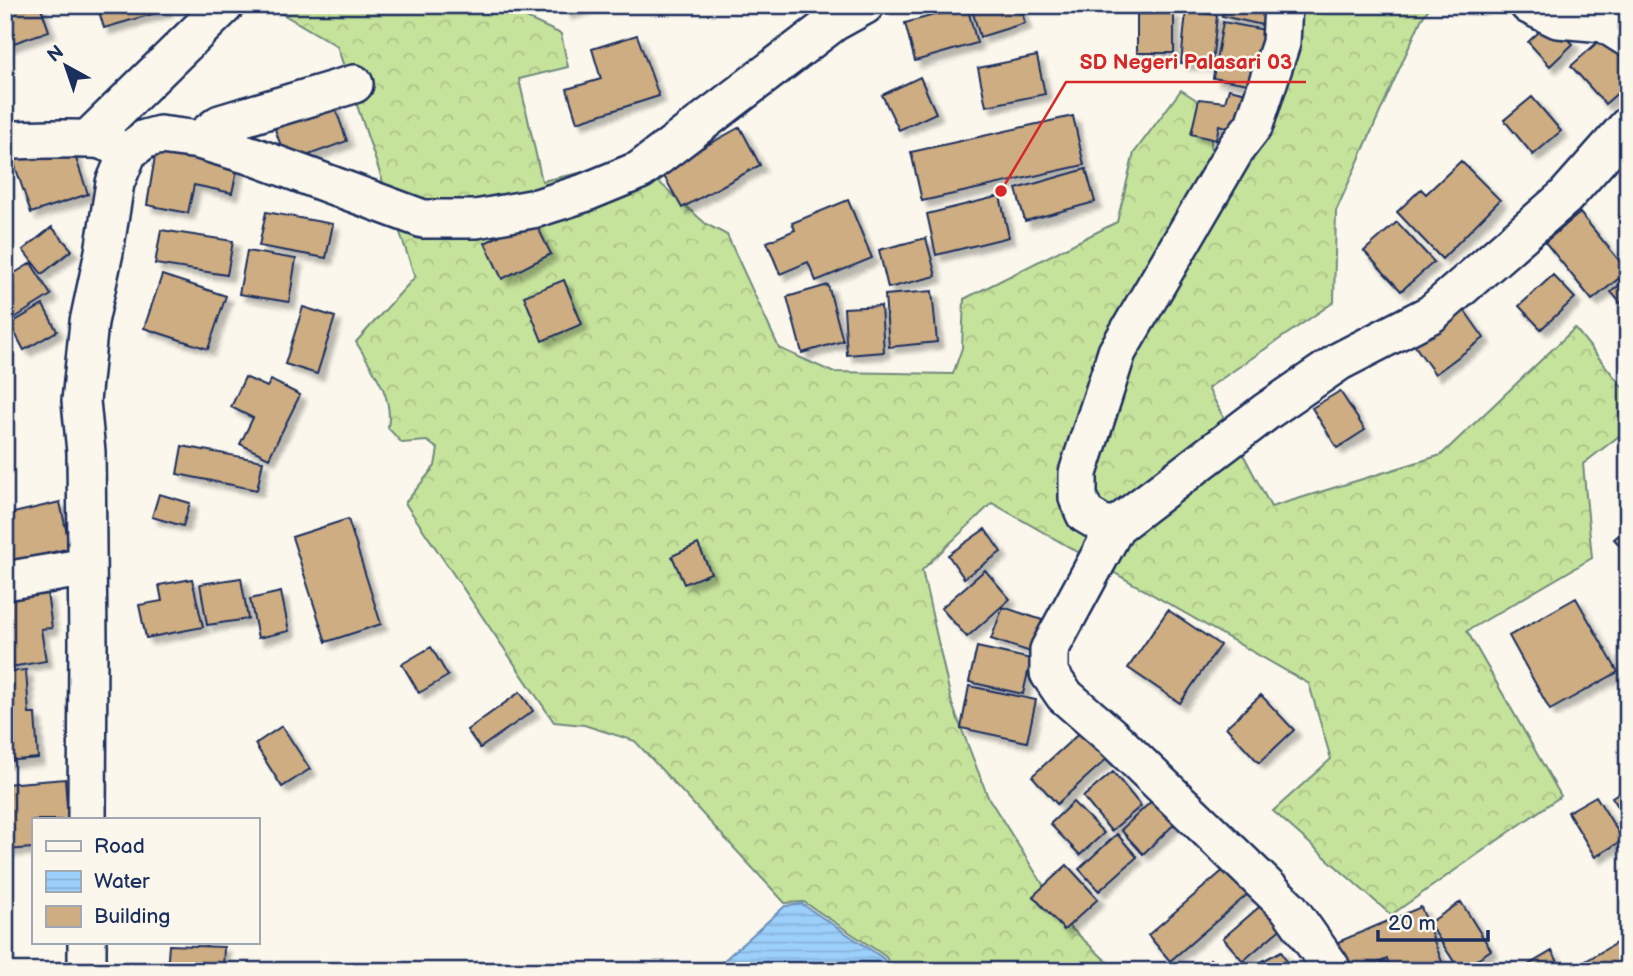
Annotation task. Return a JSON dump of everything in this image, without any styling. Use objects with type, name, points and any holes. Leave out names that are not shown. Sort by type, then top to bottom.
[{"type":"street","points":[[88,139],[225,5]]},
{"type":"street","points":[[87,818],[86,452],[81,401],[89,322],[115,183],[128,152],[145,139],[160,135],[199,140],[253,156],[423,219],[476,219],[537,208],[584,193],[639,170],[834,22],[866,5]]},
{"type":"street","points":[[1116,526],[1102,524],[1085,514],[1078,498],[1078,474],[1117,352],[1237,147],[1254,125],[1281,43],[1283,5]]},
{"type":"street","points":[[1529,5],[1558,19],[1604,23],[1628,38]]},
{"type":"street","points":[[199,140],[220,124],[354,84]]},
{"type":"street","points":[[1332,971],[1289,908],[1064,695],[1049,673],[1049,650],[1116,526],[1266,411],[1340,361],[1431,314],[1564,197],[1628,126]]},
{"type":"street","points":[[5,141],[102,140],[128,152]]},
{"type":"street","points":[[5,581],[87,567]]},
{"type":"street","points":[[87,944],[88,971]]},
{"type":"green space","points":[[498,5],[561,34],[568,67],[519,79],[542,181],[655,157],[660,183],[706,224],[727,235],[779,348],[832,372],[953,374],[962,348],[964,299],[1117,222],[1134,153],[1181,90],[1209,108],[1212,156],[1246,157],[1295,5],[1431,5],[1421,20],[1336,211],[1334,302],[1208,388],[1271,507],[1441,455],[1575,328],[1628,394],[1628,429],[1583,464],[1592,558],[1467,631],[1561,796],[1391,915],[1273,811],[1331,759],[1309,684],[992,503],[922,570],[952,704],[988,797],[1069,926],[1117,971],[895,971],[885,956],[804,902],[785,903],[635,741],[584,725],[554,722],[405,503],[435,466],[438,449],[427,441],[402,443],[388,428],[385,393],[356,342],[415,277],[337,46],[269,6]]},
{"type":"water","points":[[802,904],[883,958],[891,971],[712,971],[785,906]]},
{"type":"building","points":[[16,5],[40,5],[49,31],[5,46],[5,9]]},
{"type":"building","points":[[97,5],[164,5],[166,10],[104,28]]},
{"type":"building","points":[[564,5],[592,5],[566,13]]},
{"type":"building","points":[[1020,5],[1025,23],[980,37],[971,6]]},
{"type":"building","points":[[1225,5],[1272,5],[1267,26],[1222,16]]},
{"type":"building","points":[[967,6],[977,43],[915,61],[905,23]]},
{"type":"building","points":[[1186,11],[1217,15],[1212,65],[1181,63]]},
{"type":"building","points":[[1174,13],[1174,53],[1137,53],[1137,14]]},
{"type":"building","points":[[1551,21],[1573,44],[1550,66],[1528,42]]},
{"type":"building","points":[[1223,22],[1265,30],[1255,85],[1213,78]]},
{"type":"building","points":[[1610,31],[1628,51],[1628,84],[1605,104],[1571,66]]},
{"type":"building","points":[[637,35],[659,96],[577,122],[567,89],[601,79],[592,49]]},
{"type":"building","points":[[1037,56],[1045,94],[986,106],[978,68]]},
{"type":"building","points":[[920,77],[936,113],[899,130],[882,95]]},
{"type":"building","points":[[1229,89],[1247,93],[1239,130],[1219,125],[1216,140],[1191,134],[1199,99],[1225,102]]},
{"type":"building","points":[[330,93],[347,141],[287,163],[270,115]]},
{"type":"building","points":[[1532,97],[1561,131],[1533,155],[1504,120]]},
{"type":"building","points":[[1073,116],[1084,165],[922,201],[911,152]]},
{"type":"building","points":[[740,127],[760,165],[682,208],[661,171]]},
{"type":"building","points":[[70,141],[88,194],[31,213],[13,160]]},
{"type":"building","points":[[157,144],[239,162],[232,193],[194,185],[188,213],[147,205]]},
{"type":"building","points":[[1461,161],[1500,200],[1442,259],[1397,212],[1421,189],[1426,194]]},
{"type":"building","points":[[1086,169],[1095,202],[1025,221],[1016,189]]},
{"type":"building","points":[[1000,196],[1009,237],[936,255],[927,214]]},
{"type":"building","points":[[848,200],[872,258],[816,281],[808,262],[780,274],[767,242],[795,230],[792,223]]},
{"type":"building","points":[[266,212],[333,224],[326,258],[259,246]]},
{"type":"building","points":[[1580,213],[1628,271],[1592,300],[1545,242]]},
{"type":"building","points":[[533,218],[551,254],[502,279],[485,243]]},
{"type":"building","points":[[1397,222],[1434,262],[1401,291],[1364,251]]},
{"type":"building","points":[[52,227],[72,250],[42,274],[23,250]]},
{"type":"building","points":[[161,230],[233,241],[227,275],[155,264]]},
{"type":"building","points":[[926,238],[936,276],[888,288],[879,250]]},
{"type":"building","points":[[247,251],[296,259],[289,302],[239,294]]},
{"type":"building","points":[[31,263],[51,295],[13,319],[5,307],[5,279]]},
{"type":"building","points":[[162,275],[226,296],[208,349],[144,328]]},
{"type":"building","points":[[1553,275],[1575,298],[1541,329],[1519,306]]},
{"type":"building","points":[[1628,278],[1628,312],[1611,292]]},
{"type":"building","points":[[564,280],[582,324],[542,341],[524,296]]},
{"type":"building","points":[[828,285],[843,341],[802,353],[787,297]]},
{"type":"building","points":[[932,291],[937,342],[889,347],[885,295]]},
{"type":"building","points":[[1460,304],[1484,338],[1435,374],[1410,339]]},
{"type":"building","points":[[43,305],[57,331],[24,350],[10,324]]},
{"type":"building","points":[[881,306],[884,352],[847,355],[844,308]]},
{"type":"building","points":[[303,307],[335,317],[317,374],[285,364]]},
{"type":"building","points":[[245,377],[267,387],[271,380],[300,395],[269,458],[240,444],[253,418],[231,407]]},
{"type":"building","points":[[1340,391],[1365,430],[1337,448],[1312,408]]},
{"type":"building","points":[[182,446],[263,461],[257,490],[177,474]]},
{"type":"building","points":[[159,494],[190,503],[183,526],[152,517]]},
{"type":"building","points":[[60,502],[70,548],[5,564],[5,515]]},
{"type":"building","points":[[348,519],[381,624],[326,642],[292,537]]},
{"type":"building","points":[[1628,527],[1628,555],[1614,539]]},
{"type":"building","points":[[985,529],[1001,552],[964,578],[948,555]]},
{"type":"building","points":[[698,544],[711,573],[684,584],[672,556]]},
{"type":"building","points":[[985,570],[1010,599],[967,637],[941,608]]},
{"type":"building","points":[[241,578],[248,619],[207,625],[200,584]]},
{"type":"building","points":[[192,579],[203,627],[146,638],[139,605],[162,601],[159,585]]},
{"type":"building","points":[[35,592],[35,595],[47,593],[52,628],[41,629],[46,661],[5,668],[5,597]]},
{"type":"building","points":[[281,592],[289,631],[258,638],[250,599]]},
{"type":"building","points":[[1576,598],[1618,672],[1550,710],[1509,636]]},
{"type":"building","points":[[1003,607],[1051,623],[1040,655],[991,639]]},
{"type":"building","points":[[1168,610],[1220,645],[1180,703],[1128,668]]},
{"type":"building","points":[[431,647],[448,676],[419,693],[402,664]]},
{"type":"building","points":[[977,647],[1031,659],[1023,694],[969,682]]},
{"type":"building","points":[[26,670],[29,714],[35,714],[38,758],[5,761],[5,672]]},
{"type":"building","points":[[969,686],[1036,700],[1027,742],[961,728]]},
{"type":"building","points":[[520,692],[533,711],[480,748],[467,730]]},
{"type":"building","points":[[1261,695],[1294,730],[1259,763],[1226,727]]},
{"type":"building","points":[[282,726],[310,769],[282,787],[255,744]]},
{"type":"building","points":[[1085,728],[1110,756],[1057,804],[1032,776]]},
{"type":"building","points":[[1113,772],[1141,806],[1111,831],[1083,797]]},
{"type":"building","points":[[65,779],[68,818],[32,818],[32,848],[5,850],[5,784]]},
{"type":"building","points":[[1628,787],[1628,822],[1612,797]]},
{"type":"building","points":[[1163,790],[1185,814],[1143,854],[1121,830]]},
{"type":"building","points":[[1596,796],[1623,840],[1595,857],[1568,812]]},
{"type":"building","points":[[1073,802],[1104,833],[1080,855],[1050,824]]},
{"type":"building","points":[[1117,834],[1137,857],[1099,891],[1079,869]]},
{"type":"building","points":[[1067,865],[1098,899],[1064,930],[1033,896]]},
{"type":"building","points":[[1226,868],[1248,894],[1170,961],[1148,935]]},
{"type":"building","points":[[1265,902],[1285,925],[1243,961],[1223,938]]},
{"type":"building","points":[[1461,902],[1491,950],[1460,971],[1429,923]]},
{"type":"building","points":[[1421,907],[1444,967],[1435,971],[1392,971],[1387,959],[1360,971],[1336,971],[1326,947]]},
{"type":"building","points":[[1628,936],[1628,971],[1590,971],[1584,962]]},
{"type":"building","points":[[169,945],[224,947],[223,971],[167,971]]},
{"type":"building","points":[[1281,951],[1292,971],[1266,971],[1261,962]]},
{"type":"building","points":[[1552,951],[1563,971],[1518,971]]},
{"type":"building","points":[[1210,959],[1224,971],[1200,971]]},
{"type":"place","name":"SD Negeri Palasari 03","points":[[1001,191]]}]
